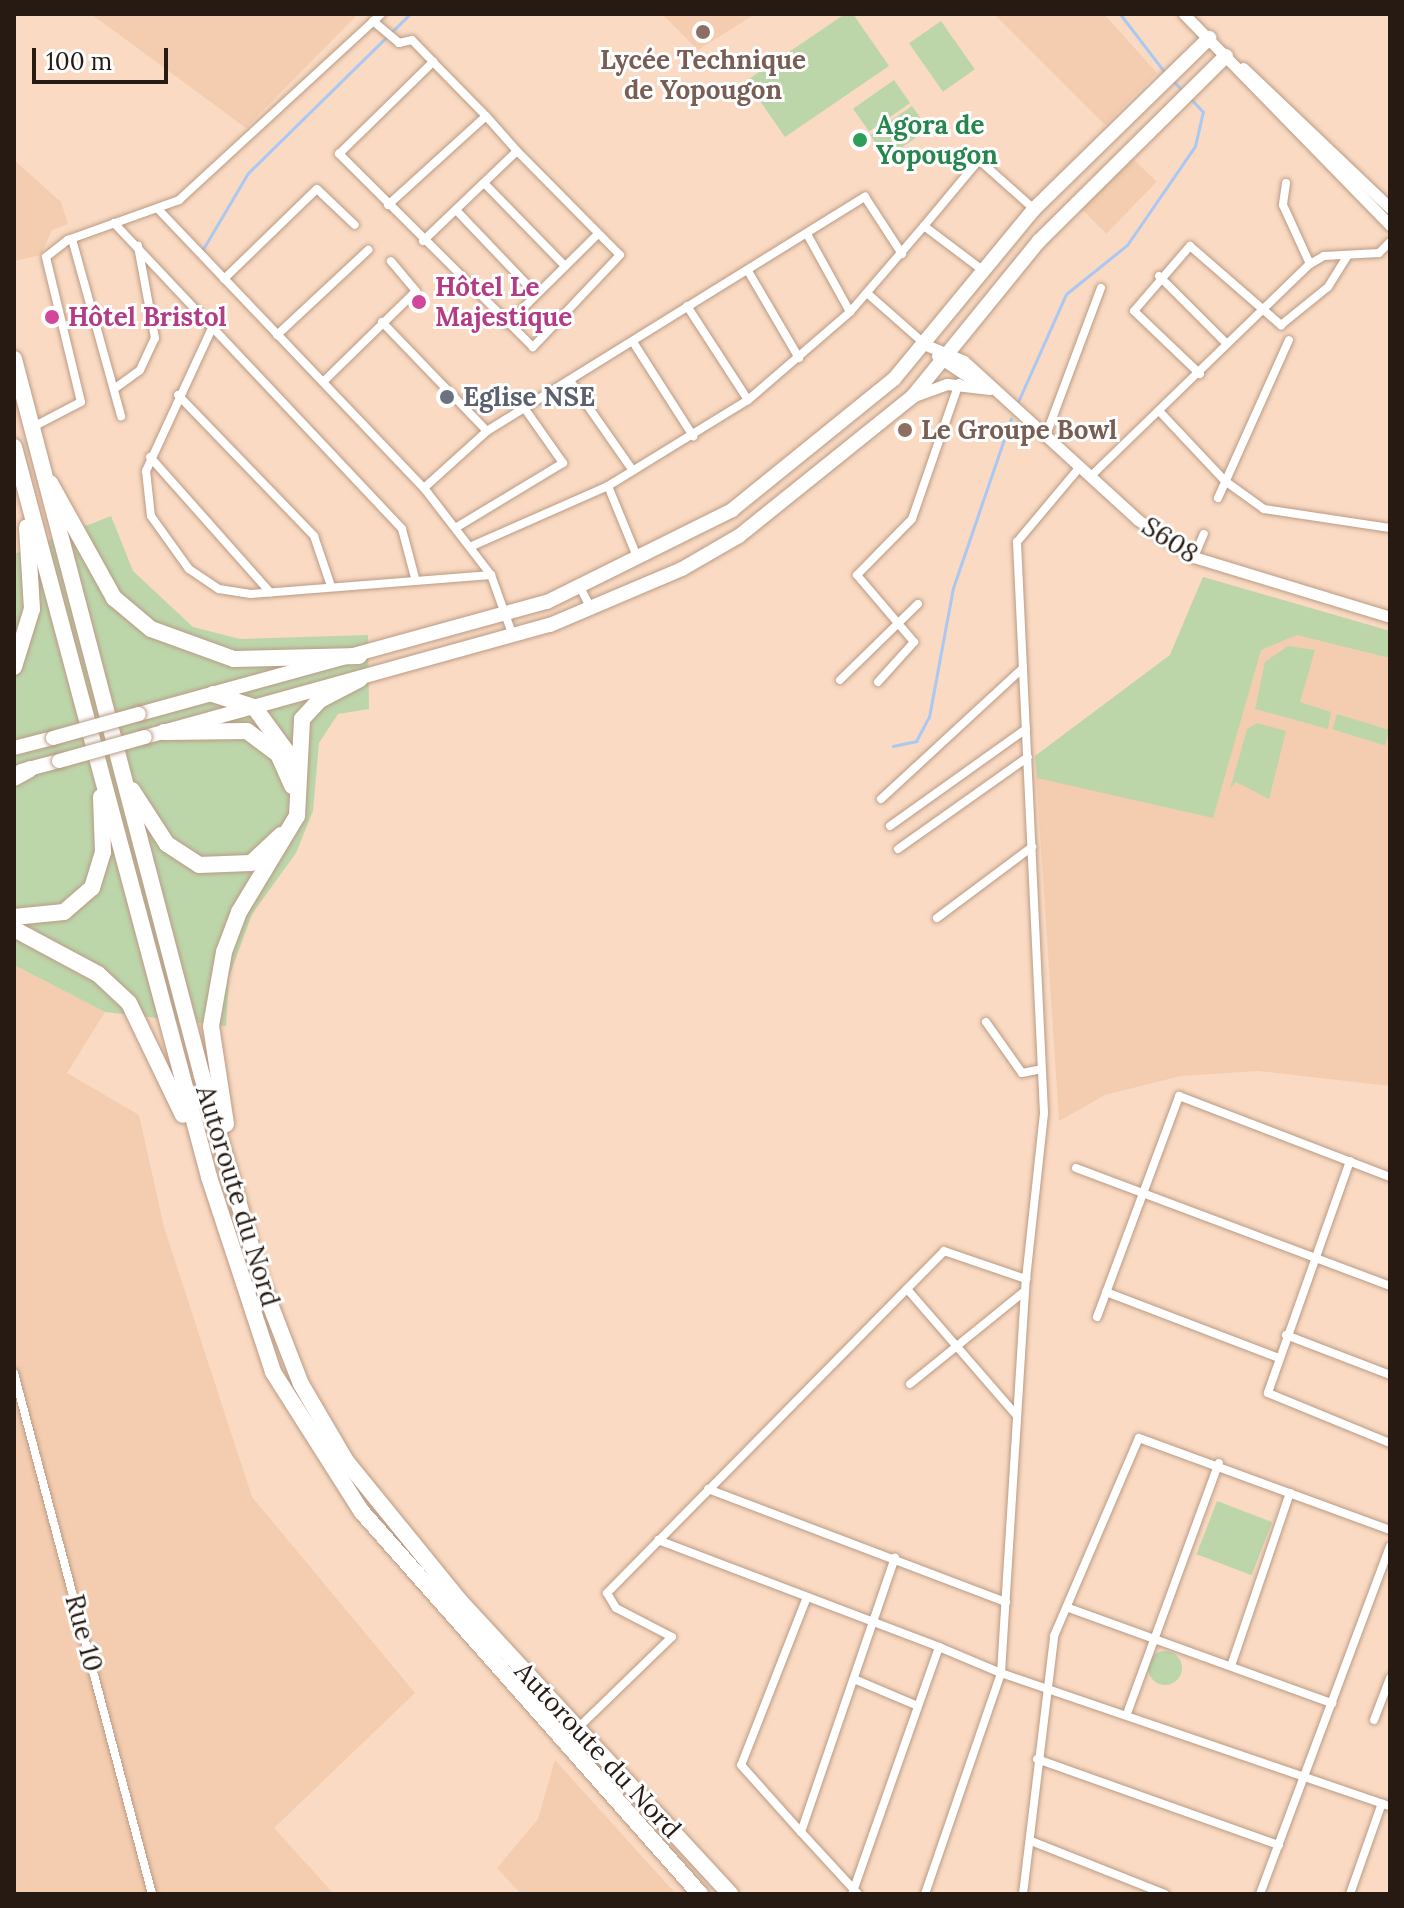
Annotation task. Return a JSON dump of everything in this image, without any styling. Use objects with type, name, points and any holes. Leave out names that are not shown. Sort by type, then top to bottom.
[{"type":"highway","name":"Autoroute du Nord","points":[[14,359],[39,463],[233,1177],[277,1326],[325,1429],[459,1600],[580,1726],[732,1894]]},
{"type":"highway","name":"Autoroute du Nord","points":[[15,449],[209,1177],[273,1372],[332,1473],[442,1609],[700,1894]]},
{"type":"highway","points":[[14,667],[28,632],[33,578],[15,449]]},
{"type":"highway","points":[[39,463],[114,598],[151,629],[234,659],[359,656]]},
{"type":"highway","points":[[233,1177],[211,1026],[213,993],[239,912],[297,816],[298,731],[309,709],[360,679]]},
{"type":"highway","points":[[213,694],[254,707],[296,764]]},
{"type":"highway","points":[[122,771],[153,826],[188,860],[238,867],[272,847],[291,807],[278,754],[236,728],[164,732]]},
{"type":"highway","points":[[14,917],[64,912],[92,888],[103,852],[98,760]]},
{"type":"highway","points":[[14,929],[98,974],[129,1003],[158,1050],[209,1177]]},
{"type":"main road","points":[[14,748],[506,614],[581,589],[640,562],[791,469],[926,345],[1034,209],[1094,147],[1209,38]]},
{"type":"main road","points":[[19,773],[513,636],[591,609],[739,536],[913,396],[949,358],[1039,241],[1112,165],[1226,56]]},
{"type":"main road","points":[[1094,147],[1112,165]]},
{"type":"street","points":[[1187,15],[1390,225]]},
{"type":"street","points":[[30,429],[81,402],[45,259],[72,239],[179,200],[377,17],[388,36],[411,40],[433,62],[620,260],[535,346],[507,324],[423,241],[339,152],[433,62]]},
{"type":"street","points":[[1226,56],[1280,97],[1390,208]]},
{"type":"street","points":[[388,205],[486,116]]},
{"type":"street","points":[[423,241],[517,151]]},
{"type":"street","points":[[472,546],[608,486],[748,400],[850,312],[979,160],[1034,209]]},
{"type":"street","points":[[484,183],[565,266]]},
{"type":"street","points":[[1286,183],[1283,205],[1310,264]]},
{"type":"street","points":[[224,279],[317,189],[355,225]]},
{"type":"street","points":[[424,488],[487,431],[867,197],[902,254]]},
{"type":"street","points":[[158,209],[424,488],[457,527],[491,575],[513,636]]},
{"type":"street","points":[[456,210],[536,294]]},
{"type":"street","points":[[114,223],[402,529],[415,578]]},
{"type":"street","points":[[924,226],[985,272]]},
{"type":"street","points":[[507,324],[598,234]]},
{"type":"street","points":[[807,234],[850,312]]},
{"type":"street","points":[[72,239],[121,416]]},
{"type":"street","points":[[1091,476],[1161,413],[1259,310],[1310,264],[1379,253],[1390,242]]},
{"type":"street","points":[[1200,374],[1134,313],[1159,276],[1193,244],[1272,324],[1292,318],[1328,287],[1347,257]]},
{"type":"street","points":[[114,389],[140,370],[155,338],[138,246]]},
{"type":"street","points":[[277,335],[368,250]]},
{"type":"street","points":[[323,382],[416,291],[391,261]]},
{"type":"street","points":[[748,271],[799,358]]},
{"type":"street","points":[[1159,276],[1227,344]]},
{"type":"street","points":[[1046,435],[1101,288]]},
{"type":"street","points":[[867,293],[926,345]]},
{"type":"street","points":[[687,306],[748,400]]},
{"type":"street","points":[[382,322],[487,431]]},
{"type":"street","points":[[213,326],[150,457],[149,508],[177,556],[219,589],[270,592],[415,578],[491,575]]},
{"type":"street","points":[[1218,498],[1289,340]]},
{"type":"street","points":[[633,342],[693,436]]},
{"type":"street","name":"S608","points":[[926,345],[991,389],[1080,467],[1194,557],[1390,617]]},
{"type":"street","points":[[571,382],[633,471]]},
{"type":"street","points":[[878,682],[914,647],[857,575],[912,519],[959,383]]},
{"type":"street","name":"S608","points":[[913,396],[959,383],[991,389]]},
{"type":"street","points":[[178,395],[314,536],[331,586]]},
{"type":"street","points":[[457,527],[563,463],[525,409]]},
{"type":"street","points":[[1161,413],[1225,481],[1287,516],[1390,528]]},
{"type":"street","points":[[150,457],[270,592]]},
{"type":"street","points":[[925,1894],[1001,1673],[1025,1291],[1042,1169],[1042,1069],[1017,539],[1080,467]]},
{"type":"street","points":[[608,486],[640,562]]},
{"type":"street","points":[[1194,557],[1204,534]]},
{"type":"street","points":[[581,589],[591,609]]},
{"type":"street","points":[[840,680],[918,604]]},
{"type":"street","points":[[881,799],[1023,668]]},
{"type":"street","points":[[890,826],[1026,729]]},
{"type":"street","points":[[898,849],[1028,757]]},
{"type":"street","points":[[937,918],[1032,847]]},
{"type":"street","points":[[986,1022],[1022,1073],[1042,1069]]},
{"type":"street","points":[[1097,1317],[1179,1096],[1390,1177]]},
{"type":"street","points":[[1350,1161],[1267,1388],[1272,1396],[1390,1443]]},
{"type":"street","points":[[1076,1168],[1390,1286]]},
{"type":"street","points":[[580,1726],[672,1637],[607,1601],[615,1583],[907,1289],[949,1248],[1026,1279]]},
{"type":"street","points":[[907,1289],[1016,1415]]},
{"type":"street","points":[[910,1384],[1025,1291]]},
{"type":"street","points":[[1106,1292],[1279,1358]]},
{"type":"street","points":[[1286,1335],[1390,1375]]},
{"type":"street","name":"Rue 10","points":[[14,1373],[152,1894]]},
{"type":"street","points":[[1023,1894],[1054,1636],[1069,1608],[1139,1438],[1219,1463],[1390,1530]]},
{"type":"street","points":[[1128,1711],[1219,1463]]},
{"type":"street","points":[[708,1489],[1006,1602]]},
{"type":"street","points":[[1231,1666],[1290,1493]]},
{"type":"street","points":[[658,1540],[1001,1673],[1050,1684],[1304,1779],[1386,1804],[1350,1894]]},
{"type":"street","points":[[1260,1894],[1390,1547]]},
{"type":"street","points":[[801,1832],[895,1558]]},
{"type":"street","points":[[807,1597],[741,1763],[856,1892],[939,1647]]},
{"type":"street","points":[[1069,1608],[1332,1703]]},
{"type":"street","points":[[1374,1720],[1390,1678]]},
{"type":"street","points":[[854,1679],[918,1706]]},
{"type":"street","points":[[1037,1759],[1279,1845]]},
{"type":"street","points":[[1031,1841],[1165,1894]]},
{"type":"shaded area","points":[[91,14],[358,14],[246,128]]},
{"type":"shaded area","name":"Lycée Technique de Yopougon","points":[[662,14],[755,14],[698,50]]},
{"type":"shaded area","points":[[994,14],[1104,14],[1157,73],[1105,125]]},
{"type":"shaded area","points":[[1130,156],[1157,182],[1107,233],[1080,208]]},
{"type":"shaded area","points":[[14,160],[61,202],[68,224],[52,230],[41,255],[14,261]]},
{"type":"shaded area","points":[[1203,577],[1390,631],[1390,1086],[1258,1071],[1181,1076],[1105,1095],[1059,1121],[1035,756],[1170,655]]},
{"type":"shaded area","points":[[14,965],[105,1012],[67,1073],[139,1115],[164,1227],[252,1497],[415,1693],[274,1828],[334,1894],[14,1894]]},
{"type":"shaded area","points":[[555,1760],[676,1894],[521,1894],[497,1868],[538,1819]]},
{"type":"green space","points":[[845,14],[853,14],[889,66],[785,137],[746,81]]},
{"type":"green space","points":[[941,21],[975,69],[943,92],[909,43]]},
{"type":"green space","points":[[894,80],[910,103],[869,132],[853,109]]},
{"type":"green space","points":[[912,106],[928,129],[886,158],[870,135]]},
{"type":"green space","points":[[111,516],[133,571],[193,627],[240,639],[368,635],[369,709],[338,714],[319,743],[313,811],[296,853],[252,914],[229,977],[226,1026],[105,1012],[14,965],[14,554]]},
{"type":"green space","points":[[1203,577],[1390,631],[1390,658],[1297,635],[1261,650],[1213,818],[1037,778],[1035,756],[1170,655]]},
{"type":"green space","points":[[1288,646],[1315,650],[1300,702],[1331,712],[1328,729],[1255,709],[1265,662]]},
{"type":"green space","points":[[1337,714],[1390,730],[1385,745],[1332,729]]},
{"type":"green space","points":[[1257,723],[1286,731],[1269,799],[1236,782],[1230,789],[1247,729]]},
{"type":"green space","points":[[1217,1501],[1272,1522],[1252,1575],[1197,1554]]},
{"type":"green space","points":[[1165,1651],[1177,1656],[1182,1668],[1177,1680],[1165,1685],[1153,1680],[1148,1668],[1153,1656]]},
{"type":"waterway","points":[[203,249],[248,173],[410,14]]},
{"type":"waterway","points":[[1120,14],[1166,74]]},
{"type":"waterway","points":[[1171,79],[1183,91]]},
{"type":"waterway","points":[[1017,404],[1066,294],[1127,245],[1195,146],[1203,112],[1191,99]]},
{"type":"waterway","points":[[893,746],[916,741],[929,717],[953,588],[1011,419]]},
{"type":"place","name":"Lycée Technique de Yopougon","points":[[703,32]]},
{"type":"place","name":"Agora de Yopougon","points":[[860,140]]},
{"type":"place","name":"Hôtel Le Majestique","points":[[419,302]]},
{"type":"place","name":"Hôtel Bristol","points":[[52,317]]},
{"type":"place","name":"Eglise NSE","points":[[447,397]]},
{"type":"place","name":"Le Groupe Bowl","points":[[905,430]]}]
